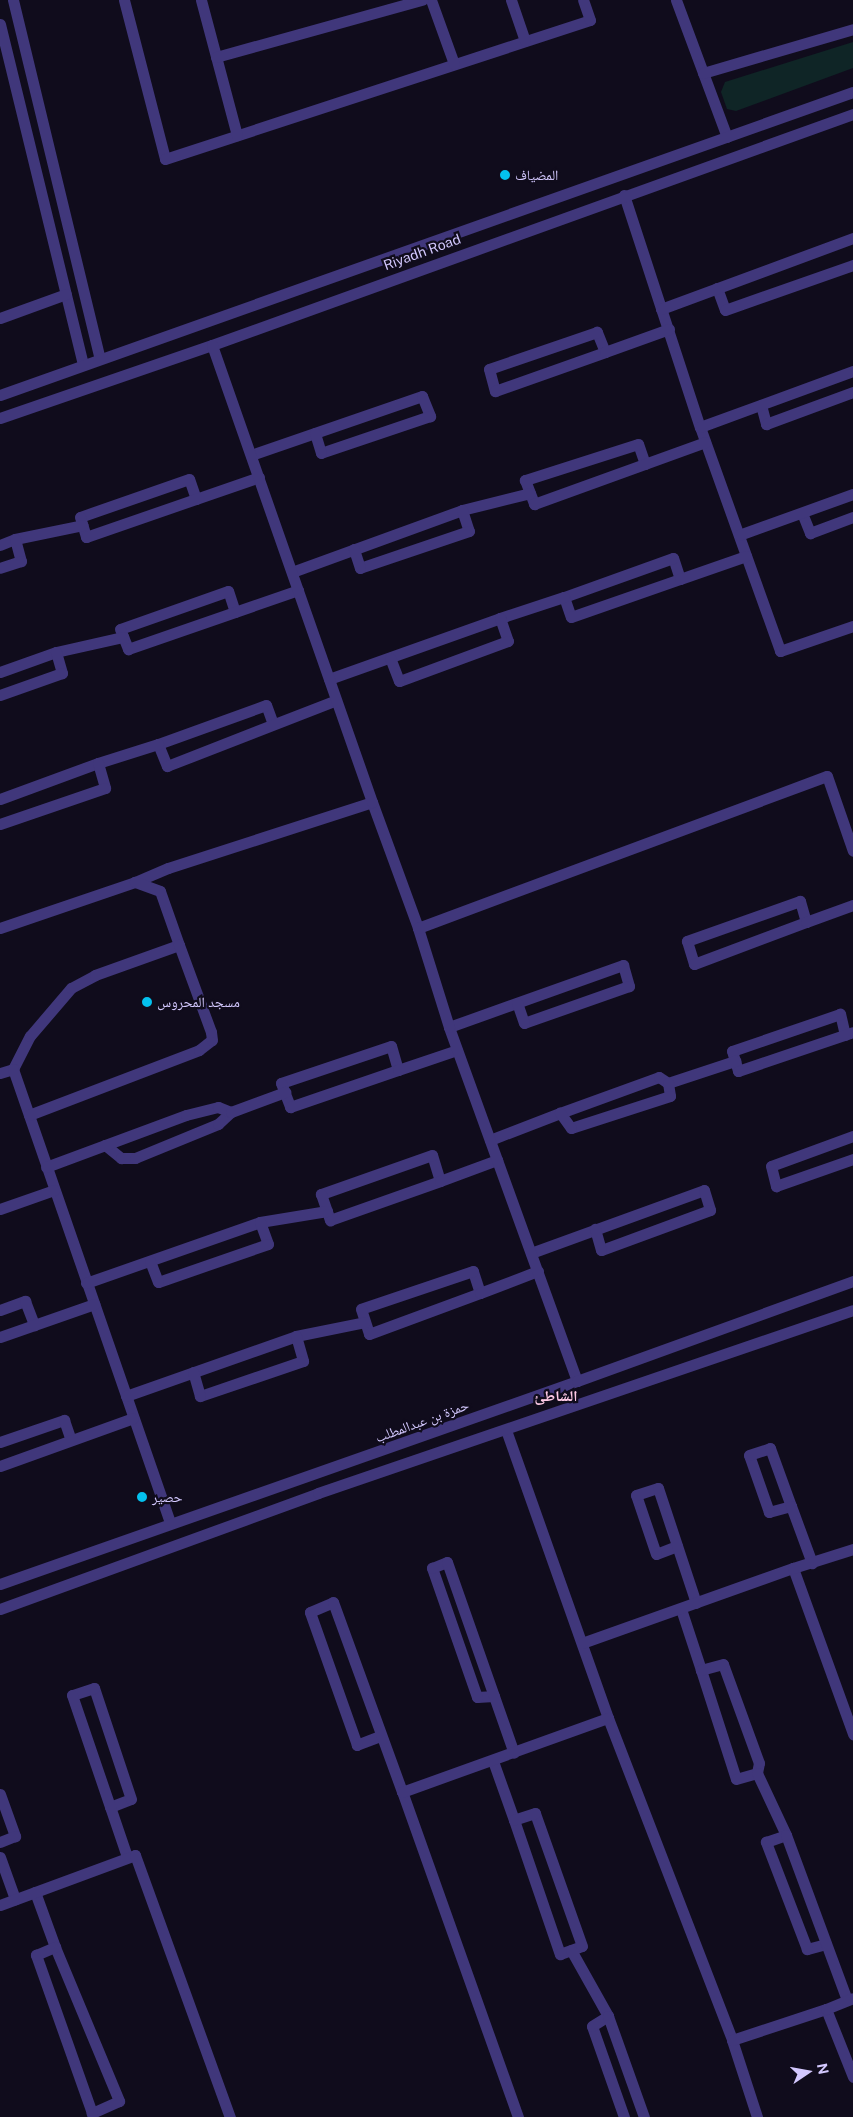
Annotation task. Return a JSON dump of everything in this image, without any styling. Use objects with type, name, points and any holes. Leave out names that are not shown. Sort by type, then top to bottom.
[{"type":"street","points":[[13,0],[100,359]]},
{"type":"street","points":[[124,0],[165,159],[590,20],[583,0]]},
{"type":"street","points":[[201,0],[237,136]]},
{"type":"street","points":[[216,57],[422,0]]},
{"type":"street","points":[[431,0],[454,64]]},
{"type":"street","points":[[511,0],[526,41]]},
{"type":"street","points":[[676,0],[727,137]]},
{"type":"street","points":[[0,24],[83,366]]},
{"type":"street","points":[[703,73],[853,29]]},
{"type":"street","points":[[0,395],[853,92]]},
{"type":"street","name":"Riyadh Road","points":[[0,418],[212,345],[853,114]]},
{"type":"street","points":[[624,195],[705,442],[780,651],[853,626]]},
{"type":"street","points":[[661,309],[853,238]]},
{"type":"street","points":[[717,288],[725,310],[853,266]]},
{"type":"street","points":[[0,318],[66,294]]},
{"type":"street","points":[[604,352],[597,332],[489,368],[495,391],[604,352],[668,329]]},
{"type":"street","points":[[212,345],[418,928],[457,1050],[577,1381]]},
{"type":"street","points":[[700,427],[853,371]]},
{"type":"street","points":[[761,405],[766,424],[853,392]]},
{"type":"street","points":[[251,455],[422,396],[430,416],[321,453],[315,433]]},
{"type":"street","points":[[645,464],[638,444],[525,480],[534,504],[645,464],[705,442]]},
{"type":"street","points":[[196,499],[189,479],[80,516],[86,537],[196,499],[259,477]]},
{"type":"street","points":[[292,572],[462,510],[530,493]]},
{"type":"street","points":[[739,535],[853,494]]},
{"type":"street","points":[[354,549],[360,568],[469,531],[462,510]]},
{"type":"street","points":[[802,512],[810,533],[853,517]]},
{"type":"street","points":[[0,545],[15,539],[83,526]]},
{"type":"street","points":[[0,568],[21,561],[15,539]]},
{"type":"street","points":[[564,597],[571,617],[746,556]]},
{"type":"street","points":[[329,679],[673,558],[680,579]]},
{"type":"street","points":[[235,612],[228,591],[120,629],[128,649],[235,612],[298,590]]},
{"type":"street","points":[[390,658],[398,681],[408,678],[508,641],[500,618]]},
{"type":"street","points":[[0,672],[56,652],[123,637]]},
{"type":"street","points":[[0,695],[62,673],[56,652]]},
{"type":"street","points":[[158,744],[167,766],[336,700]]},
{"type":"street","points":[[0,799],[266,705],[273,724]]},
{"type":"street","points":[[0,824],[105,788],[98,763]]},
{"type":"street","points":[[418,928],[827,776],[853,851]]},
{"type":"street","points":[[0,928],[135,882],[168,868],[372,802]]},
{"type":"street","points":[[28,1115],[199,1050],[212,1040],[160,891],[168,868]]},
{"type":"street","points":[[135,882],[160,891]]},
{"type":"street","points":[[806,922],[800,901],[687,941],[694,964],[853,905]]},
{"type":"street","points":[[170,1523],[13,1069],[30,1036],[71,988],[95,975],[179,945]]},
{"type":"street","points":[[449,1027],[623,965],[629,986],[524,1024],[517,1003]]},
{"type":"street","points":[[840,1014],[849,1033],[738,1071],[732,1051],[840,1014]]},
{"type":"street","points":[[398,1070],[391,1046],[281,1083],[290,1107],[457,1050]]},
{"type":"street","points":[[668,1083],[735,1061]]},
{"type":"street","points":[[0,1073],[13,1069]]},
{"type":"street","points":[[490,1140],[560,1113],[659,1077],[668,1083],[670,1096],[571,1128],[560,1113]]},
{"type":"street","points":[[105,1145],[120,1158],[135,1158],[218,1124],[231,1112],[285,1092]]},
{"type":"street","points":[[46,1167],[186,1115],[218,1108],[231,1112]]},
{"type":"street","points":[[853,1136],[771,1166],[776,1186],[853,1159]]},
{"type":"street","points":[[440,1181],[432,1155],[320,1194],[330,1220],[440,1181],[497,1160]]},
{"type":"street","points":[[0,1209],[54,1190]]},
{"type":"street","points":[[531,1252],[595,1229],[704,1190],[710,1210],[601,1250],[595,1229]]},
{"type":"street","points":[[86,1283],[260,1222],[327,1211]]},
{"type":"street","points":[[150,1261],[158,1282],[258,1248],[268,1244],[260,1222]]},
{"type":"street","points":[[480,1293],[473,1271],[361,1309],[369,1334],[480,1293],[538,1271]]},
{"type":"street","name":"حمزة بن عبدالمطلب","points":[[0,1584],[170,1523],[362,1458],[853,1281]]},
{"type":"street","points":[[0,1310],[25,1301],[34,1325]]},
{"type":"street","points":[[0,1337],[94,1304]]},
{"type":"street","points":[[0,1608],[318,1492],[506,1430],[853,1310]]},
{"type":"street","points":[[126,1396],[296,1336],[366,1322]]},
{"type":"street","points":[[193,1372],[200,1396],[303,1361],[296,1336]]},
{"type":"street","points":[[0,1466],[133,1418]]},
{"type":"street","points":[[0,1442],[64,1420],[72,1440]]},
{"type":"street","points":[[506,1430],[608,1718],[732,2040],[757,2117]]},
{"type":"street","points":[[791,1506],[769,1512],[749,1455],[770,1448],[812,1563]]},
{"type":"street","points":[[362,1458],[362,1477]]},
{"type":"street","points":[[318,1472],[318,1492]]},
{"type":"street","points":[[677,1546],[656,1554],[636,1495],[658,1488],[677,1546],[696,1604]]},
{"type":"street","points":[[582,1643],[793,1568],[853,1549]]},
{"type":"street","points":[[494,1696],[477,1697],[432,1568],[447,1562],[514,1753]]},
{"type":"street","points":[[793,1568],[853,1734]]},
{"type":"street","points":[[380,1736],[358,1746],[310,1612],[333,1602],[518,2117]]},
{"type":"street","points":[[681,1609],[736,1779],[757,1774]]},
{"type":"street","points":[[701,1670],[723,1664],[758,1763],[757,1774],[786,1835],[826,1944],[850,1999],[826,2009],[732,2040]]},
{"type":"street","points":[[110,1807],[131,1799],[94,1688],[72,1696],[110,1807],[128,1857]]},
{"type":"street","points":[[402,1792],[493,1761],[608,1718]]},
{"type":"street","points":[[493,1761],[560,1954],[582,1946],[535,1813],[514,1820]]},
{"type":"street","points":[[0,1794],[15,1836],[0,1842]]},
{"type":"street","points":[[786,1835],[766,1842],[808,1949],[826,1944]]},
{"type":"street","points":[[0,1905],[135,1855],[230,2117]]},
{"type":"street","points":[[0,1857],[15,1899]]},
{"type":"street","points":[[35,1892],[55,1947],[119,2101],[110,2111],[92,2113],[36,1955],[55,1947]]},
{"type":"street","points":[[571,1950],[608,2016],[644,2117]]},
{"type":"street","points":[[826,2009],[852,2070]]},
{"type":"street","points":[[608,2016],[592,2026],[624,2117]]},
{"type":"green space","points":[[853,42],[853,68],[736,111],[727,109],[721,92],[725,82]]},
{"type":"place","name":"المضياف","points":[[505,175]]},
{"type":"place","name":"مسجد المحروس","points":[[147,1002]]},
{"type":"place","name":"حصير","points":[[142,1497]]},
{"type":"district","name":"الشاطئ","points":[[556,1396]]}]
